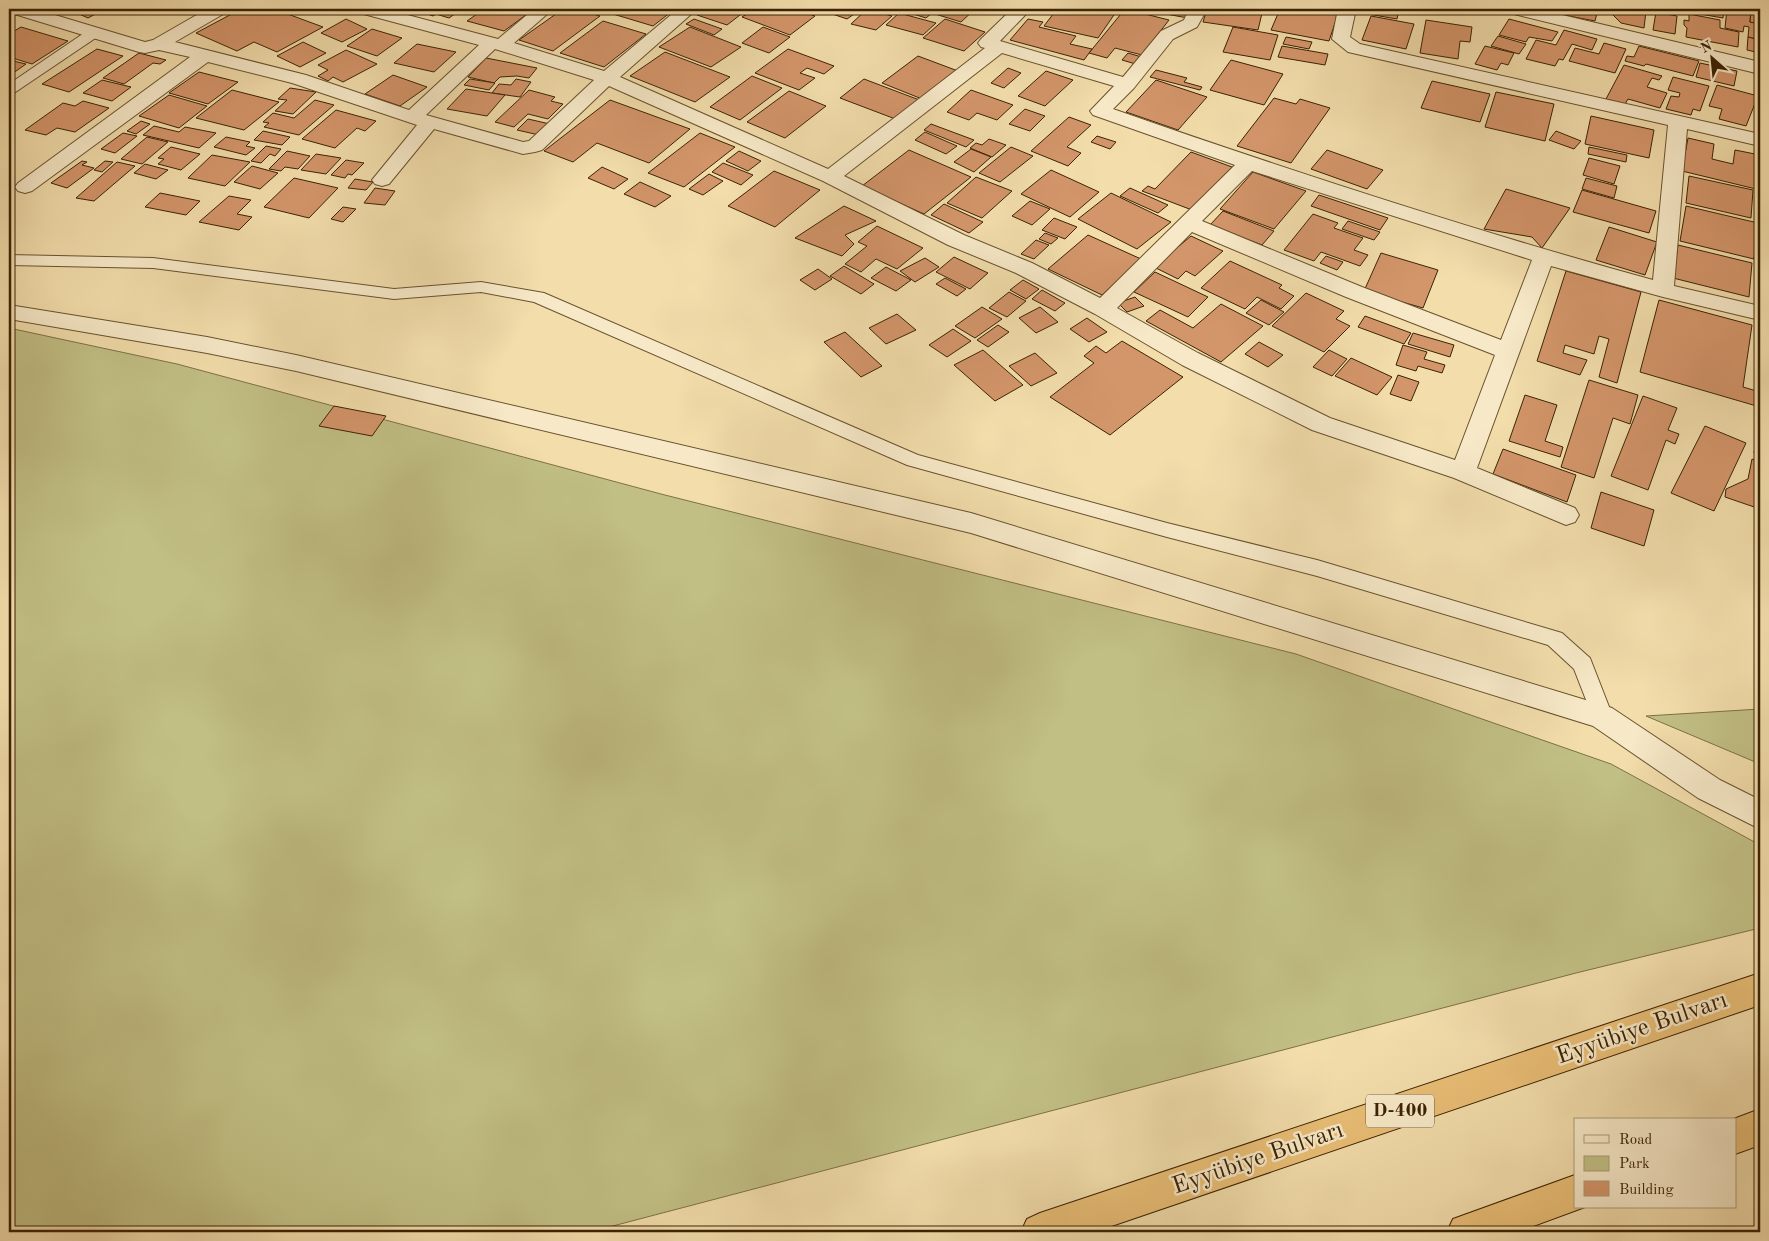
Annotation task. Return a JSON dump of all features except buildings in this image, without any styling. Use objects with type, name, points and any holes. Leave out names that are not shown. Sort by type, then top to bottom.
[{"type":"highway","name":"Eyyübiye Bulvarı","points":[[1040,1232],[1760,989]]},
{"type":"highway","points":[[1736,1136],[1760,1127]]},
{"type":"highway","points":[[1466,1232],[1574,1193]]},
{"type":"street","points":[[9,22],[21,10],[145,48],[160,44],[219,9]]},
{"type":"street","points":[[366,9],[496,44],[607,78],[830,177],[956,240],[1024,268],[1103,309],[1190,359],[1321,424],[1463,472],[1566,515]]},
{"type":"street","points":[[382,180],[421,119],[496,44],[544,9]]},
{"type":"street","points":[[160,44],[299,79],[421,119],[523,148],[536,146],[607,78],[688,9]]},
{"type":"street","points":[[1022,9],[987,43],[1126,84]]},
{"type":"street","points":[[1198,9],[1191,23],[1167,35],[1126,84],[1100,111],[1248,163],[1544,257],[1663,290],[1760,313]]},
{"type":"street","points":[[1347,9],[1341,39],[1354,48],[1760,140]]},
{"type":"street","points":[[1516,9],[1760,68]]},
{"type":"street","points":[[830,177],[999,46]]},
{"type":"street","points":[[26,187],[205,55]]},
{"type":"street","points":[[1663,290],[1678,121]]},
{"type":"street","points":[[1103,309],[1248,163]]},
{"type":"street","points":[[1189,223],[1354,292],[1509,352]]},
{"type":"street","points":[[1463,472],[1544,257]]},
{"type":"street","points":[[9,312],[207,345],[296,363],[971,522],[1602,717],[1709,789],[1760,815]]},
{"type":"lane","points":[[9,90],[95,32]]},
{"type":"lane","points":[[9,260],[153,263],[394,294],[481,287],[538,297],[914,460],[1167,530],[1317,568],[1555,640],[1583,664],[1602,717]]},
{"type":"green space","points":[[9,328],[177,364],[661,494],[1296,654],[1611,764],[1760,845],[1760,928],[1576,973],[590,1232],[9,1232]]},
{"type":"green space","points":[[1760,709],[1760,764],[1646,716]]}]
